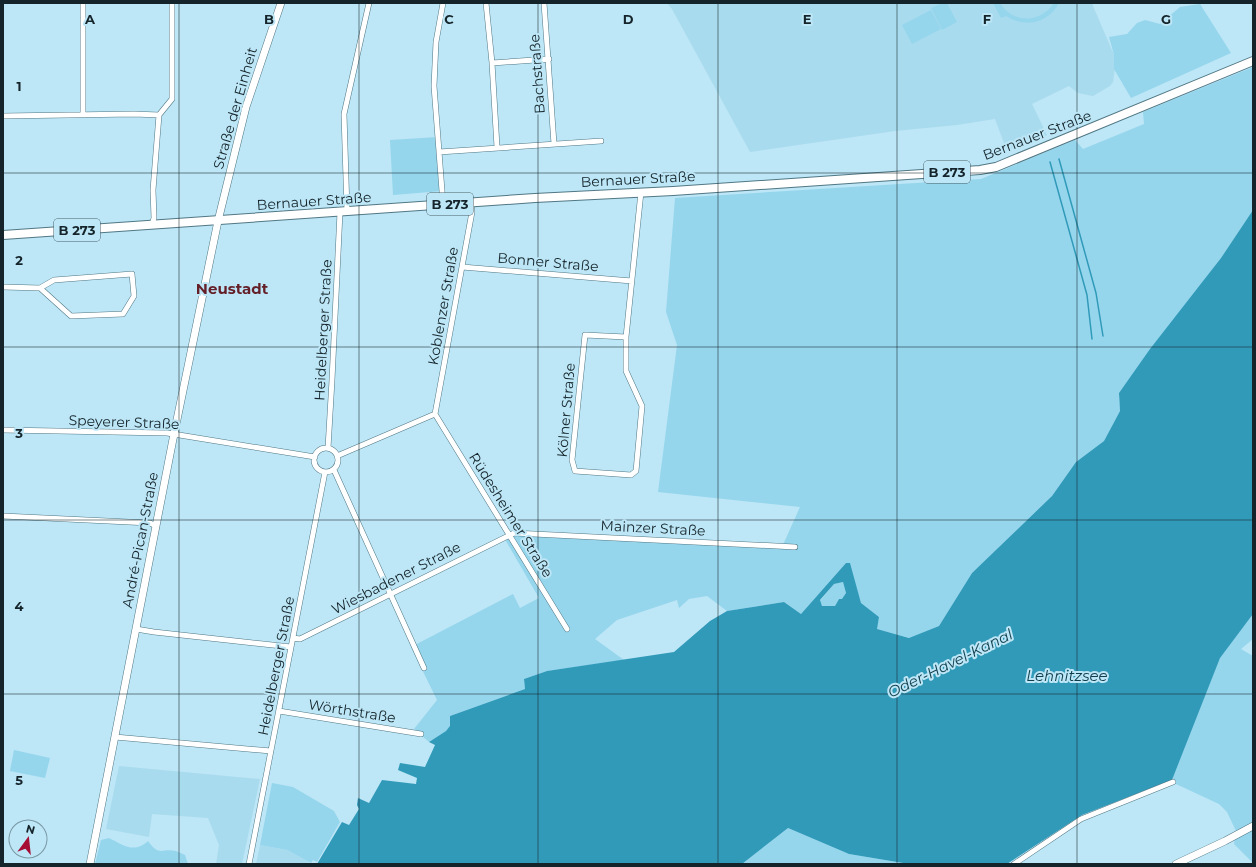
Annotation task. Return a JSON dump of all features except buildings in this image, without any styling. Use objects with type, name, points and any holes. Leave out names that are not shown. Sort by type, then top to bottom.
[{"type":"main road","name":"Bernauer Straße","points":[[3,235],[471,202],[980,170],[996,167],[1253,61]]},
{"type":"street","points":[[83,3],[83,114]]},
{"type":"street","points":[[152,225],[154,216],[153,190],[159,115],[172,99],[172,3]]},
{"type":"street","name":"Straße der Einheit","points":[[218,221],[246,107],[281,3]]},
{"type":"street","name":"Heidelberger Straße","points":[[328,448],[343,212],[344,114],[369,3]]},
{"type":"street","points":[[442,3],[436,42],[434,86],[443,204]]},
{"type":"street","points":[[486,3],[498,147]]},
{"type":"street","name":"Bachstraße","points":[[544,3],[554,144]]},
{"type":"street","points":[[492,63],[549,59]]},
{"type":"street","points":[[3,116],[83,114],[159,115]]},
{"type":"street","points":[[439,152],[601,141]]},
{"type":"street","name":"Kölner Straße","points":[[626,337],[585,335],[572,460],[575,471],[631,476],[636,472],[642,406],[626,371],[626,337],[641,192]]},
{"type":"street","name":"Koblenzer Straße","points":[[435,414],[472,212],[471,202]]},
{"type":"street","name":"André-Pican-Straße","points":[[90,864],[174,434],[218,221]]},
{"type":"street","name":"Bonner Straße","points":[[462,267],[632,280]]},
{"type":"street","points":[[3,287],[40,288],[54,280],[132,274],[134,296],[123,314],[71,316],[40,288]]},
{"type":"street","points":[[338,456],[435,414]]},
{"type":"street","name":"Rüdesheimer Straße","points":[[435,414],[567,629]]},
{"type":"street","name":"Speyerer Straße","points":[[3,430],[174,434],[315,457]]},
{"type":"street","points":[[328,448],[333,450],[338,456],[338,463],[334,470],[325,472],[318,469],[316,466],[315,457],[318,451],[322,449],[328,448]]},
{"type":"street","points":[[334,470],[424,668]]},
{"type":"street","name":"Heidelberger Straße","points":[[249,864],[325,472]]},
{"type":"street","points":[[3,516],[150,523],[156,526]]},
{"type":"street","name":"Mainzer Straße","points":[[510,534],[795,547]]},
{"type":"street","name":"Wiesbadener Straße","points":[[293,638],[300,639],[510,534]]},
{"type":"street","points":[[136,629],[291,647]]},
{"type":"street","name":"Wörthstraße","points":[[279,711],[421,734]]},
{"type":"street","points":[[115,737],[271,751]]},
{"type":"street","points":[[1014,864],[1081,819],[1173,782]]},
{"type":"street","points":[[1176,864],[1225,842],[1253,826]]},
{"type":"shaded area","points":[[667,3],[1093,3],[1114,55],[1115,68],[1113,82],[1110,86],[1093,96],[1078,93],[1069,86],[1032,104],[1047,135],[1007,151],[995,119],[957,125],[895,131],[750,152],[672,9]]},
{"type":"shaded area","points":[[942,3],[947,3],[957,22],[942,30],[931,8]]},
{"type":"shaded area","points":[[993,3],[1000,3],[1012,15],[1019,18],[1027,18],[1042,14],[1054,3],[1059,3],[1049,16],[1042,20],[1028,23],[1013,20],[1006,16],[1001,18]]},
{"type":"shaded area","points":[[1200,4],[1231,53],[1131,98],[1114,69],[1114,55],[1109,37],[1127,34],[1137,23],[1145,20],[1160,24],[1180,7]]},
{"type":"shaded area","points":[[931,10],[941,29],[912,44],[902,25]]},
{"type":"shaded area","points":[[1253,67],[1253,210],[1221,258],[1119,393],[1120,411],[1104,441],[1076,462],[1052,496],[972,573],[939,626],[910,638],[876,629],[879,617],[861,603],[849,563],[846,563],[801,614],[784,602],[727,611],[707,596],[689,599],[679,608],[677,600],[617,620],[595,639],[624,660],[547,671],[524,679],[525,689],[450,716],[451,726],[429,742],[414,729],[437,700],[411,647],[513,594],[520,608],[539,598],[503,536],[514,533],[782,547],[800,507],[658,492],[677,345],[666,312],[675,198],[981,179],[1075,140],[1083,149],[1144,124],[1143,112]]},
{"type":"shaded area","points":[[438,137],[442,191],[393,195],[390,140]]},
{"type":"shaded area","points":[[843,582],[846,593],[842,600],[839,599],[835,606],[822,606],[820,601],[834,584]]},
{"type":"shaded area","points":[[1253,614],[1253,639],[1241,649],[1253,656],[1253,863],[1234,844],[1236,831],[1227,812],[1219,804],[1176,784],[1172,780],[1220,657]]},
{"type":"shaded area","points":[[14,750],[50,758],[45,778],[10,771]]},
{"type":"shaded area","points":[[119,766],[260,779],[242,864],[216,864],[219,845],[208,818],[152,814],[149,837],[106,829]]},
{"type":"shaded area","points":[[272,783],[293,787],[334,811],[340,822],[317,862],[313,860],[311,863],[287,850],[260,845]]},
{"type":"shaded area","points":[[788,828],[849,854],[909,864],[742,864]]},
{"type":"shaded area","points":[[109,838],[133,848],[143,845],[148,841],[155,849],[161,851],[176,851],[185,855],[188,864],[95,864],[101,840]]},
{"type":"shaded area","points":[[260,845],[287,850],[309,862],[308,864],[256,864]]},
{"type":"water","name":"Lehnitzsee","points":[[1253,210],[1253,614],[1220,658],[1172,780],[1082,815],[1007,864],[909,864],[849,854],[788,828],[742,864],[317,864],[342,822],[349,825],[359,809],[357,805],[358,798],[369,803],[382,780],[416,784],[417,778],[398,770],[400,763],[425,767],[435,745],[429,742],[446,731],[450,726],[450,716],[525,689],[524,679],[547,671],[674,652],[710,621],[727,611],[784,602],[801,614],[846,563],[850,563],[861,603],[879,617],[877,629],[909,638],[939,626],[972,573],[1052,496],[1076,462],[1104,441],[1120,411],[1119,393],[1150,349],[1221,258]],"holes":[[[843,582],[846,593],[842,599],[839,599],[835,606],[822,606],[820,600],[834,584]]]},
{"type":"waterway","points":[[1059,159],[1096,293],[1103,336]]},
{"type":"waterway","points":[[1050,162],[1087,295],[1092,339]]},
{"type":"district","name":"Neustadt","points":[[232,288]]},
{"type":"water label","name":"Oder-Havel-Kanal","points":[[950,663]]}]
